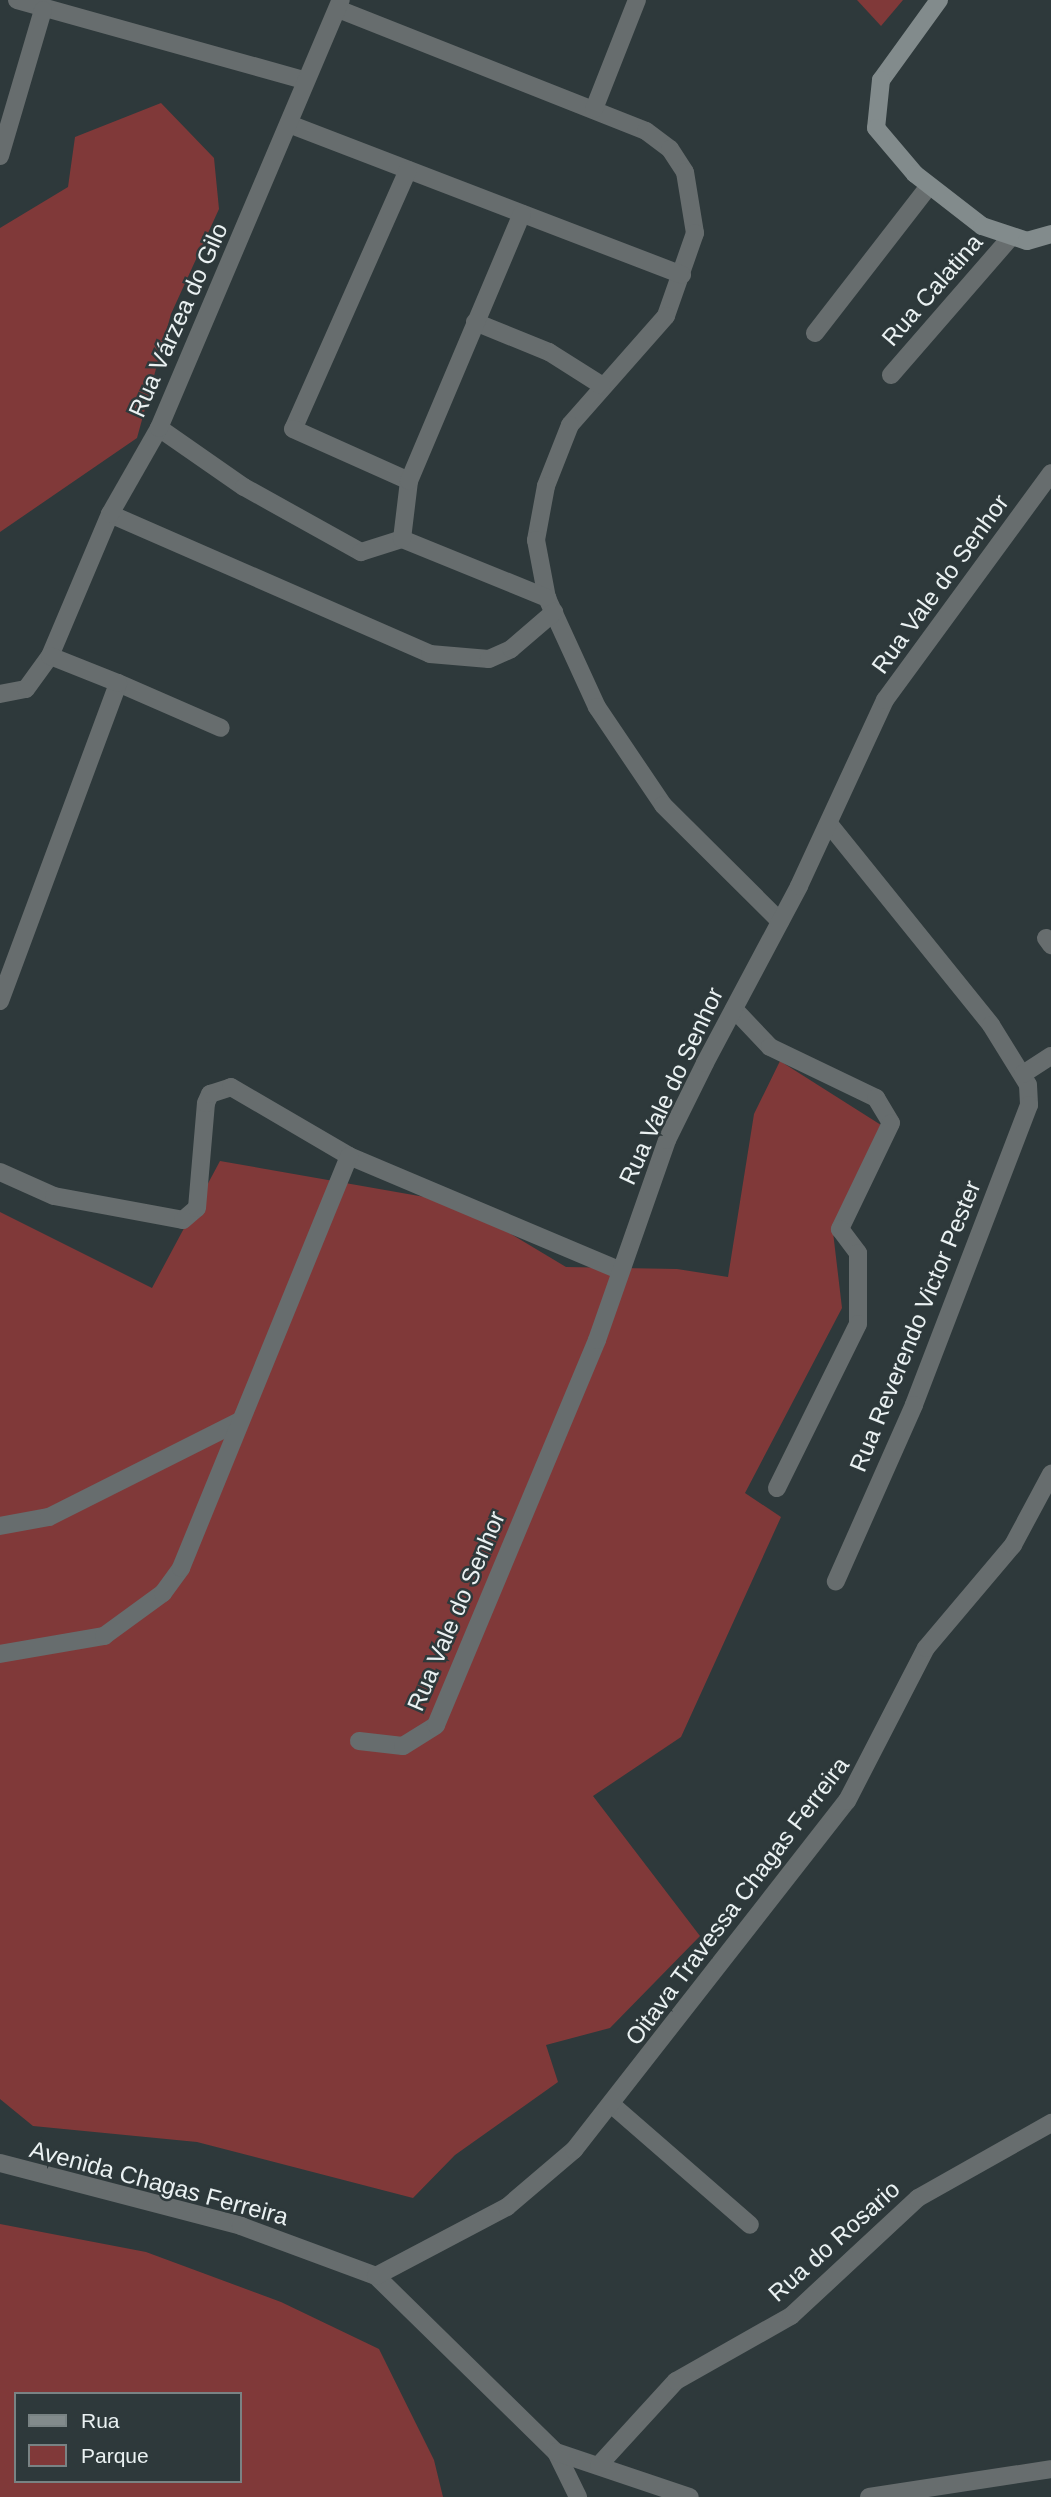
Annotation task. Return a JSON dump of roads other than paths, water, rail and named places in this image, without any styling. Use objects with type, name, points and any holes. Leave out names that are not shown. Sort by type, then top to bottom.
[{"type":"street","points":[[17,0],[43,10],[303,80]]},
{"type":"street","points":[[594,109],[637,0]]},
{"type":"street","points":[[939,0],[881,80],[876,128],[929,186],[982,226],[1019,239],[1051,234]]},
{"type":"street","points":[[340,5],[646,131],[670,149],[685,172],[696,215],[682,275],[651,339],[601,385],[570,425],[540,510],[536,540],[551,605],[597,707],[648,785],[780,921]]},
{"type":"street","name":"Rua Várzea do Gilo","points":[[0,694],[26,689],[50,656],[110,514],[159,428],[289,124],[303,80],[340,5]]},
{"type":"street","points":[[0,156],[43,10]]},
{"type":"street","points":[[289,124],[682,275]]},
{"type":"street","points":[[408,170],[293,429],[409,481]]},
{"type":"street","points":[[815,334],[929,186]]},
{"type":"street","points":[[402,539],[409,481],[522,214]]},
{"type":"street","name":"Rua Calatina","points":[[891,375],[1019,239]]},
{"type":"street","points":[[475,322],[550,352],[601,385]]},
{"type":"street","points":[[159,428],[244,487],[361,552],[402,539],[551,605]]},
{"type":"street","name":"Rua Vale do Senhor","points":[[359,1741],[403,1746],[436,1725],[597,1340],[667,1140],[829,824],[885,700],[1051,473]]},
{"type":"street","points":[[110,514],[430,654],[489,659],[512,649],[551,605]]},
{"type":"street","points":[[50,656],[221,728]]},
{"type":"street","points":[[0,1001],[118,683]]},
{"type":"street","points":[[829,824],[991,1025],[1026,1080],[1051,1056]]},
{"type":"street","points":[[734,1009],[770,1047],[876,1098],[891,1123],[840,1228],[858,1253],[858,1324],[777,1488]]},
{"type":"street","name":"Rua Reverendo Victor Pester","points":[[836,1581],[914,1405],[1029,1105],[1026,1080]]},
{"type":"street","points":[[0,1172],[54,1196],[183,1220],[197,1208],[206,1103],[210,1094],[230,1087],[349,1156],[620,1270]]},
{"type":"street","points":[[0,1654],[104,1636],[163,1593],[200,1533],[240,1421],[349,1156]]},
{"type":"street","points":[[0,1526],[49,1517],[240,1421]]},
{"type":"street","name":"Oitava Travessa Chagas Ferreira","points":[[376,2276],[535,2187],[611,2105],[847,1801],[926,1648],[1013,1545],[1051,1474]]},
{"type":"street","points":[[611,2105],[750,2225]]},
{"type":"street","name":"Rua do Rosario","points":[[599,2465],[676,2381],[791,2316],[918,2198],[1051,2123]]},
{"type":"street","name":"Avenida Chagas Ferreira","points":[[0,2163],[241,2226],[376,2276],[556,2452],[578,2497]]},
{"type":"street","points":[[556,2452],[690,2497]]},
{"type":"street","points":[[869,2497],[1051,2469]]}]
